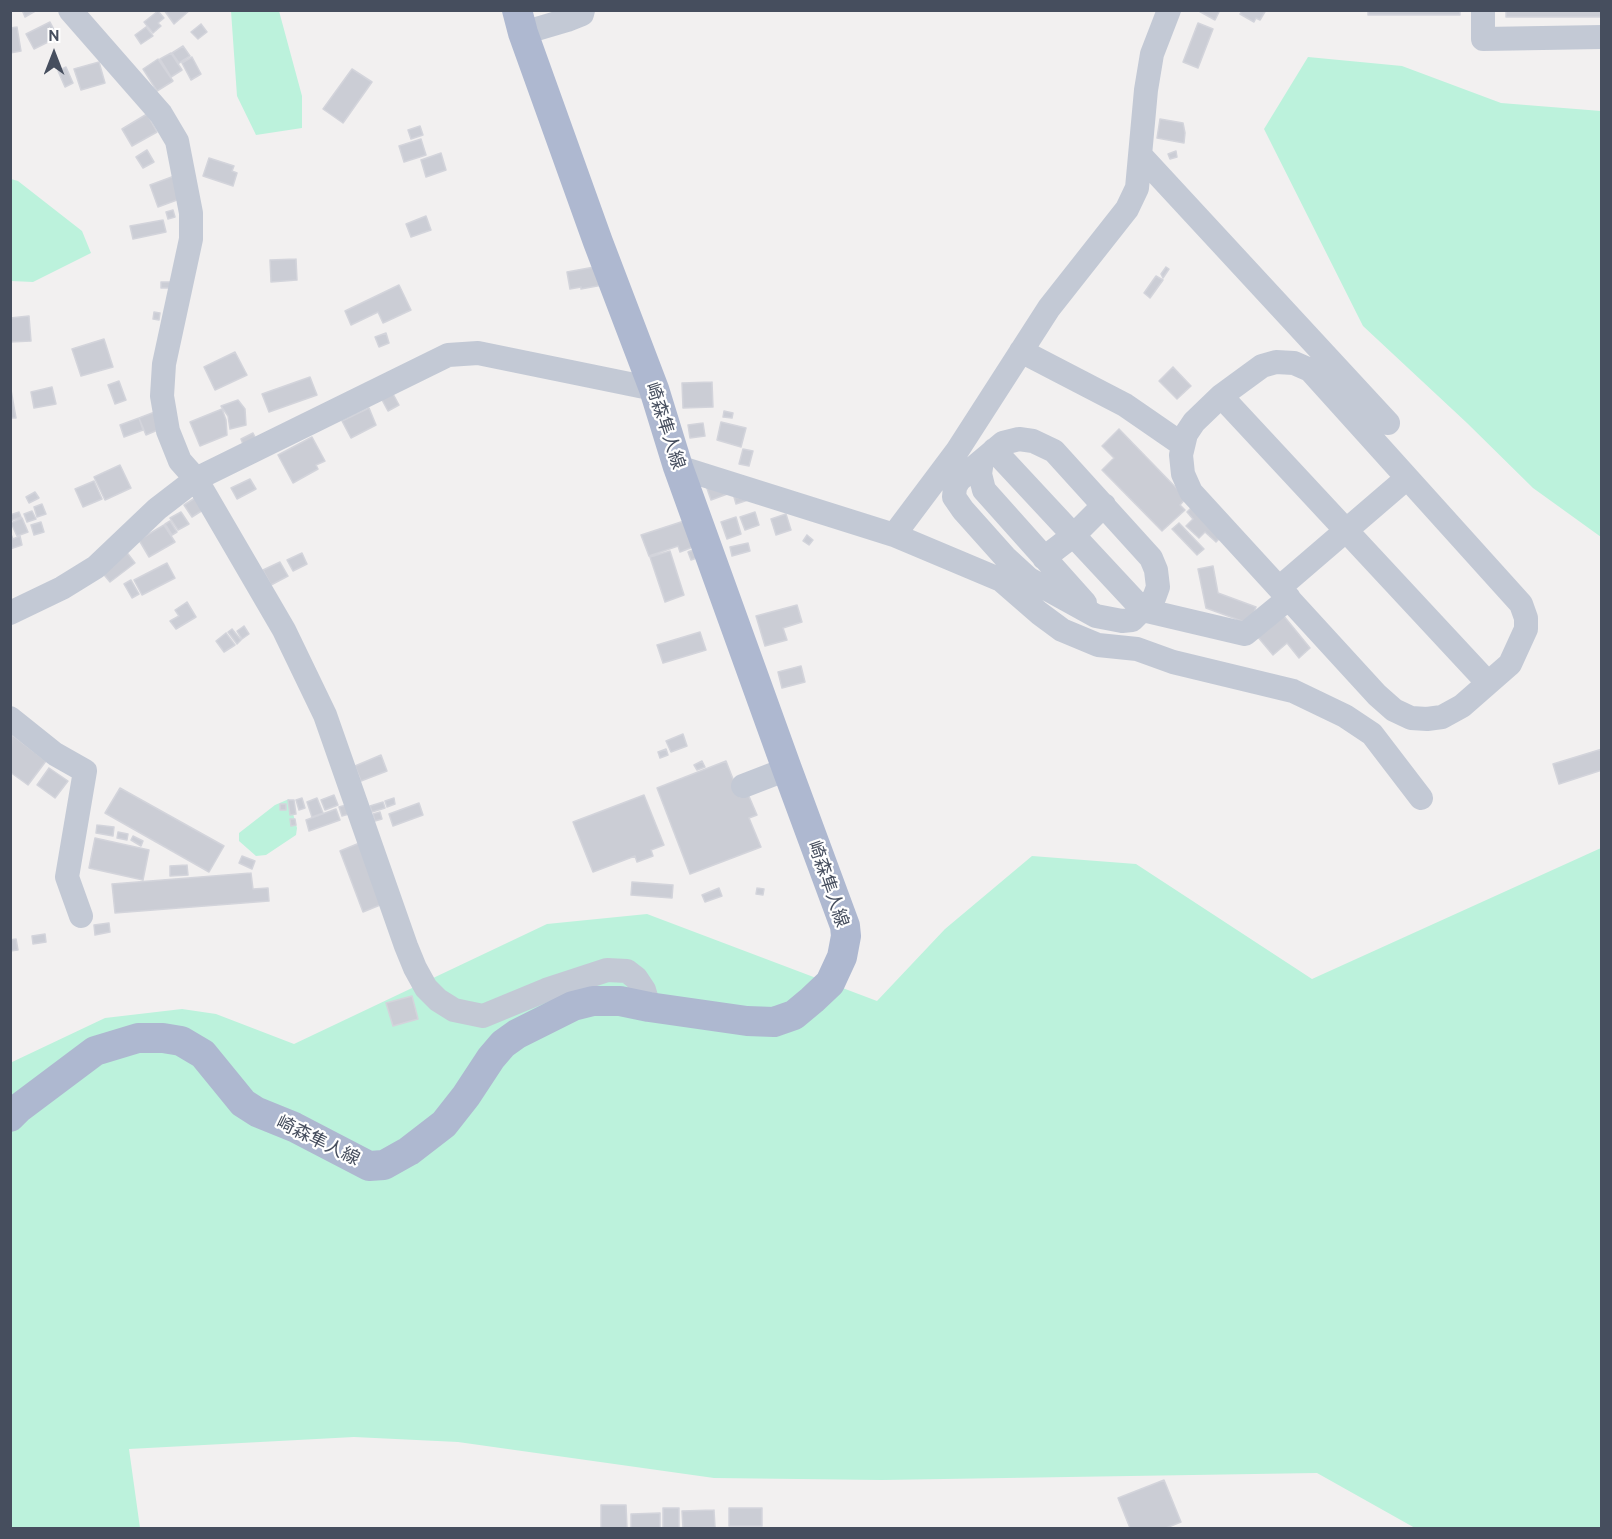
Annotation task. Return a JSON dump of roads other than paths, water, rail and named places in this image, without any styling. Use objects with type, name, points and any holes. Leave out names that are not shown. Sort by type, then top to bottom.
[{"type":"main road","name":"崎森隼人線","points":[[10,1118],[19,1108],[95,1051],[138,1038],[163,1038],[181,1041],[203,1054],[243,1103],[257,1112],[294,1127],[369,1166],[384,1165],[409,1151],[444,1124],[491,1058],[504,1044],[518,1034],[573,1006],[593,1001],[620,1001],[747,1022],[774,1022],[794,1015],[830,983],[842,957],[846,936],[845,926],[678,467],[654,389],[520,22]]},
{"type":"street","points":[[70,10],[161,114],[177,141],[192,213],[191,239],[164,364],[162,396],[168,431],[180,461],[196,479],[284,630],[326,715],[406,946],[426,988],[438,1000],[454,1010],[483,1016],[546,990],[607,970],[627,971],[636,978],[644,990],[649,1007]]},
{"type":"street","points":[[520,22],[567,20],[582,14],[583,10]]},
{"type":"street","points":[[894,535],[957,451],[1049,308],[1127,209],[1137,188],[1146,90],[1152,54],[1169,10]]},
{"type":"street","points":[[1483,10],[1483,39],[1602,37]]},
{"type":"street","points":[[1141,156],[1388,423]]},
{"type":"street","points":[[1021,351],[1125,405],[1183,445]]},
{"type":"street","points":[[10,613],[62,588],[96,567],[157,509],[196,479],[448,355],[478,353],[654,389]]},
{"type":"street","points":[[1276,362],[1294,363],[1310,370],[1521,604],[1526,618],[1526,629],[1510,664],[1462,706],[1442,717],[1411,718],[1394,710],[1191,492],[1183,474],[1181,454],[1183,445],[1186,434],[1194,422],[1221,396],[1262,366],[1276,362]]},
{"type":"street","points":[[1221,396],[1488,683]]},
{"type":"street","points":[[1019,439],[1033,441],[1054,451],[1151,558],[1156,570],[1158,586],[1154,598],[1143,610],[1132,620],[1122,621],[1096,616],[1029,579],[1005,557],[954,497],[955,487],[959,480],[988,456],[1003,443],[1019,439]]},
{"type":"street","points":[[988,456],[1074,535],[1143,610],[1245,634],[1346,530],[1407,477]]},
{"type":"street","points":[[988,456],[980,474],[984,490],[1096,616]]},
{"type":"street","points":[[678,467],[894,535],[1001,580],[1062,630],[1098,645],[1137,649],[1173,662],[1293,691],[1346,716],[1372,734],[1420,798]]},
{"type":"street","points":[[1044,558],[1074,535],[1104,505]]},
{"type":"street","points":[[10,718],[55,754],[86,771],[67,877],[81,916]]},
{"type":"street","points":[[743,786],[787,769]]}]
